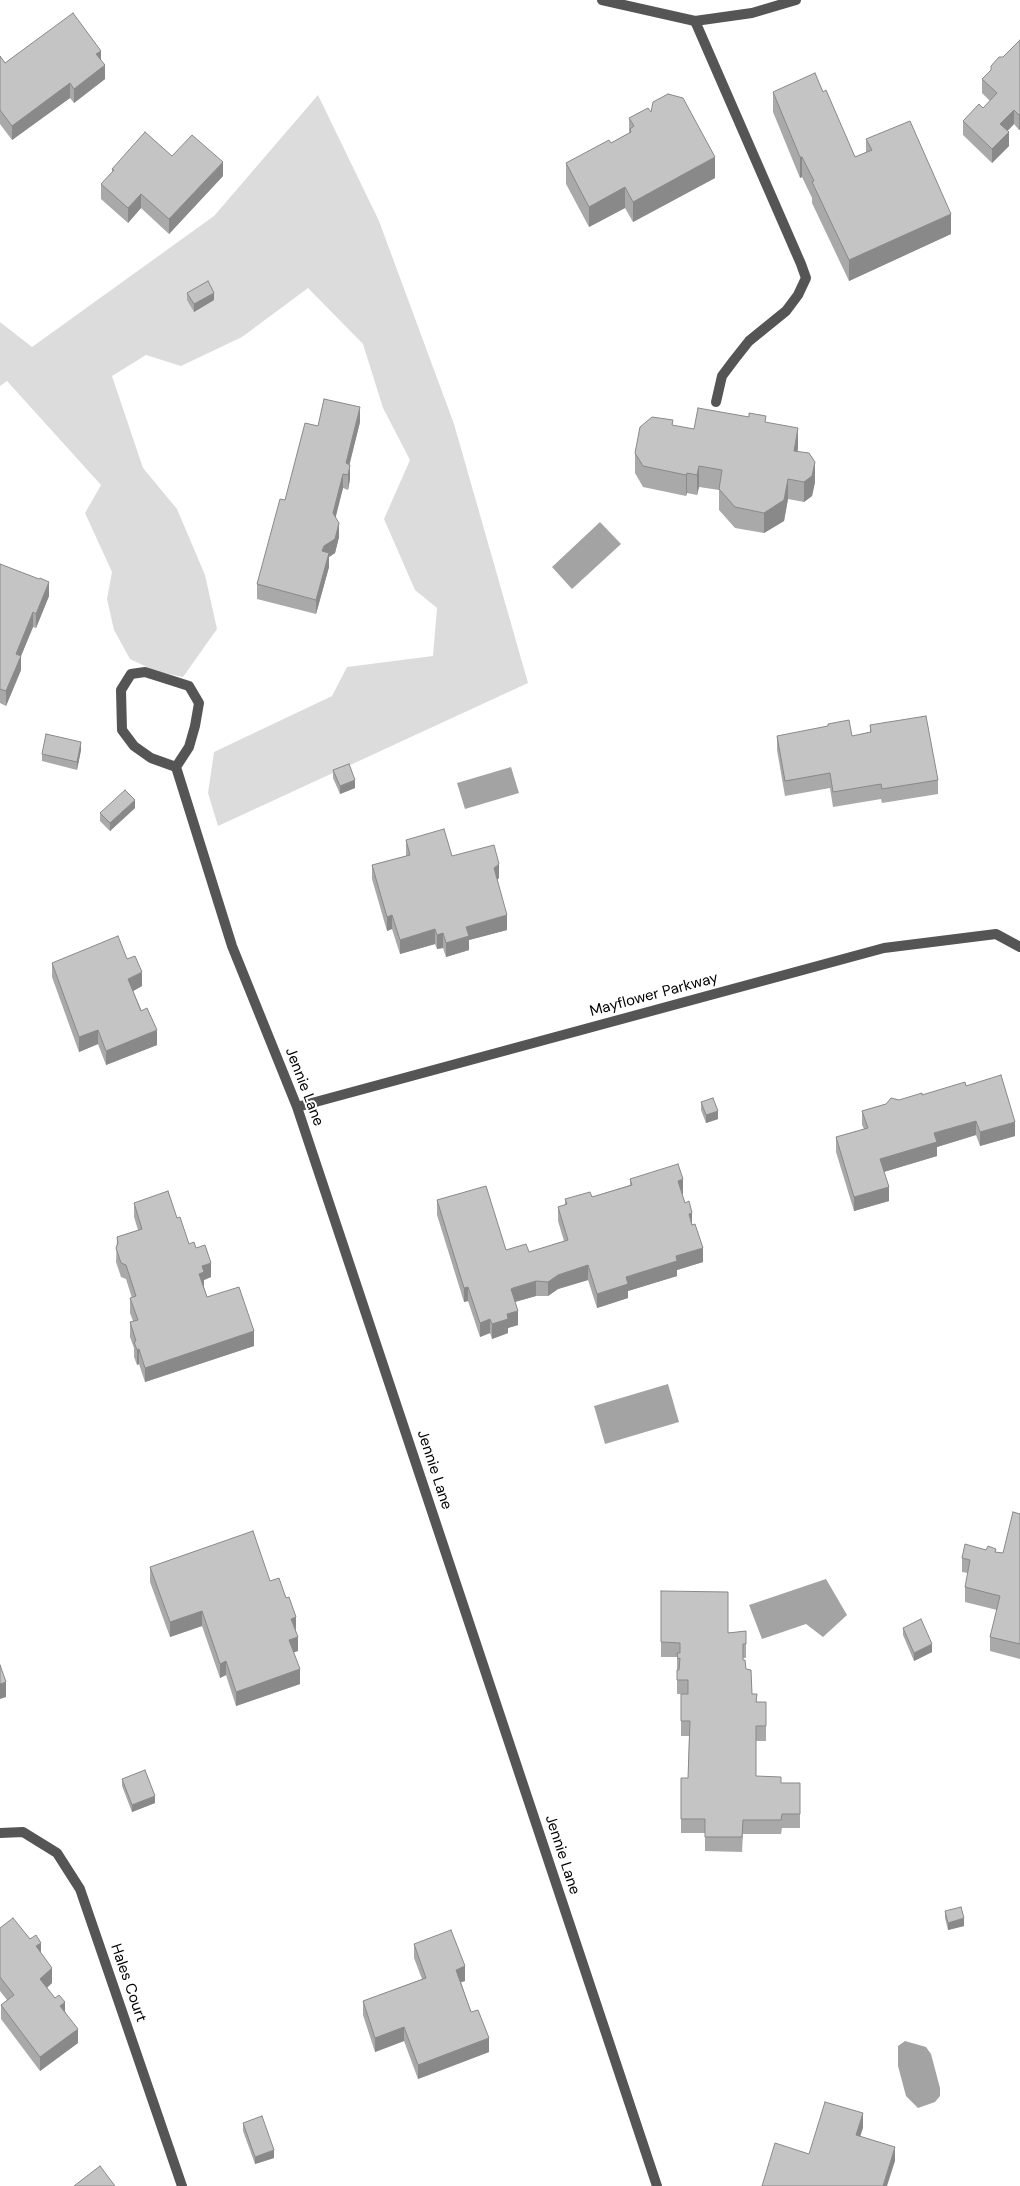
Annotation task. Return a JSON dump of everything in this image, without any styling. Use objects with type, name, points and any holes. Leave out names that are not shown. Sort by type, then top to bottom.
[{"type":"street","points":[[602,0],[695,21],[752,13],[796,0]]},
{"type":"street","points":[[695,21],[806,278],[798,295],[786,311],[749,341],[722,376],[716,402]]},
{"type":"street","points":[[145,672],[189,686],[198,703],[195,726],[189,747],[176,767],[151,758],[134,746],[122,730],[120,690],[131,674],[145,672]]},
{"type":"street","name":"Jennie Lane","points":[[176,767],[232,946],[296,1107],[657,2186]]},
{"type":"street","name":"Mayflower Parkway","points":[[296,1107],[884,948],[996,934],[1020,947]]},
{"type":"street","name":"Hales Court","points":[[0,1833],[23,1832],[57,1853],[80,1889],[182,2186]]},
{"type":"shaded area","points":[[318,95],[379,221],[454,424],[528,683],[218,826],[208,793],[214,752],[332,696],[347,667],[433,656],[437,608],[415,590],[384,519],[410,460],[383,408],[363,344],[308,288],[242,337],[181,366],[146,355],[112,376],[143,468],[177,509],[205,575],[217,629],[183,677],[155,671],[130,659],[114,630],[107,599],[112,572],[85,513],[101,485],[7,381],[0,386],[0,322],[32,347],[214,216]]},
{"type":"shaded area","points":[[600,522],[621,544],[572,589],[552,567]]},
{"type":"shaded area","points":[[511,767],[519,793],[465,809],[457,783]]},
{"type":"shaded area","points":[[668,1384],[679,1422],[605,1444],[594,1406]]},
{"type":"shaded area","points":[[826,1579],[847,1615],[823,1637],[806,1624],[762,1639],[749,1605]]},
{"type":"shaded area","points":[[905,2041],[926,2047],[931,2054],[940,2088],[940,2096],[935,2102],[918,2108],[906,2096],[898,2066],[898,2046]]},
{"type":"building","points":[[73,13],[101,51],[96,54],[105,65],[74,89],[70,83],[12,126],[0,110],[0,56],[5,63]]},
{"type":"building","points":[[1020,40],[1020,115],[1014,110],[1000,124],[1009,132],[992,149],[963,121],[979,104],[983,108],[997,93],[982,79],[991,70],[991,66],[999,57],[1003,57]]},
{"type":"building","points":[[815,73],[823,92],[826,90],[855,157],[872,150],[866,139],[910,121],[951,214],[849,260],[812,182],[814,181],[802,157],[800,157],[773,92]]},
{"type":"building","points":[[668,94],[683,98],[715,157],[633,202],[625,187],[589,207],[566,163],[609,140],[611,143],[631,132],[630,129],[634,126],[629,118],[648,108],[651,112],[653,102]]},
{"type":"building","points":[[145,132],[172,156],[192,135],[223,162],[169,219],[141,194],[128,208],[101,184]]},
{"type":"building","points":[[208,281],[214,293],[194,304],[187,293]]},
{"type":"building","points":[[324,399],[360,407],[346,463],[350,465],[348,475],[343,474],[333,513],[339,523],[335,539],[324,546],[322,551],[329,553],[316,600],[257,584],[280,499],[285,500],[305,423],[318,426]]},
{"type":"building","points":[[698,408],[749,417],[749,413],[766,416],[765,422],[798,428],[794,451],[809,453],[815,462],[812,476],[804,482],[788,479],[784,500],[764,513],[735,507],[719,489],[722,470],[699,466],[697,475],[687,473],[686,475],[643,466],[635,453],[640,427],[652,417],[673,420],[672,425],[694,429]]},
{"type":"building","points":[[0,564],[49,582],[36,614],[33,612],[16,654],[21,656],[6,691],[0,689]]},
{"type":"building","points":[[926,716],[938,780],[882,789],[881,784],[833,792],[830,773],[785,781],[777,736],[849,720],[852,736],[871,732],[870,725]]},
{"type":"building","points":[[46,734],[81,742],[77,762],[42,754]]},
{"type":"building","points":[[349,764],[355,780],[340,786],[333,770]]},
{"type":"building","points":[[125,790],[135,800],[110,823],[100,813]]},
{"type":"building","points":[[444,829],[452,856],[494,845],[499,864],[494,868],[507,915],[466,927],[469,936],[446,943],[443,933],[437,935],[435,929],[400,940],[392,915],[387,917],[372,865],[410,855],[406,840]]},
{"type":"building","points":[[118,936],[127,959],[135,956],[142,972],[128,979],[141,1011],[147,1008],[157,1030],[106,1051],[98,1030],[79,1037],[52,963]]},
{"type":"building","points":[[1001,1075],[1015,1122],[980,1132],[976,1121],[934,1133],[937,1142],[880,1159],[889,1187],[854,1197],[836,1137],[868,1128],[862,1111],[886,1104],[891,1098],[899,1100],[965,1082],[966,1086]]},
{"type":"building","points":[[713,1098],[718,1111],[706,1115],[701,1102]]},
{"type":"building","points":[[678,1164],[683,1179],[678,1181],[685,1203],[689,1201],[692,1213],[689,1214],[692,1225],[695,1224],[703,1248],[676,1256],[677,1261],[626,1277],[628,1284],[597,1294],[588,1265],[558,1275],[548,1282],[536,1281],[513,1288],[511,1289],[518,1311],[507,1314],[508,1319],[492,1324],[490,1319],[480,1323],[468,1287],[464,1288],[437,1200],[486,1186],[506,1250],[526,1244],[529,1252],[568,1240],[558,1207],[567,1204],[565,1199],[590,1192],[592,1197],[632,1185],[630,1179]]},
{"type":"building","points":[[168,1191],[177,1218],[180,1217],[189,1244],[194,1242],[196,1248],[205,1245],[211,1263],[202,1266],[204,1272],[199,1274],[207,1297],[239,1287],[254,1331],[145,1368],[139,1349],[137,1350],[134,1342],[136,1341],[130,1322],[138,1320],[130,1298],[136,1296],[126,1265],[121,1263],[116,1248],[118,1243],[117,1237],[142,1229],[134,1203]]},
{"type":"building","points":[[1013,1512],[1020,1514],[1020,1644],[990,1637],[1000,1596],[965,1587],[970,1560],[962,1558],[965,1544],[986,1550],[988,1546],[996,1549],[995,1552],[1003,1553]]},
{"type":"building","points":[[253,1531],[270,1581],[279,1578],[286,1598],[289,1597],[296,1617],[291,1619],[298,1637],[289,1640],[300,1669],[236,1692],[226,1661],[220,1664],[202,1611],[170,1622],[150,1567]]},
{"type":"building","points":[[661,1591],[728,1592],[728,1633],[746,1631],[746,1644],[743,1644],[743,1660],[745,1660],[746,1669],[751,1670],[752,1694],[757,1694],[756,1702],[766,1702],[766,1726],[756,1726],[756,1776],[781,1777],[781,1783],[800,1783],[800,1814],[782,1814],[781,1820],[743,1820],[742,1837],[705,1837],[705,1819],[681,1819],[681,1778],[688,1778],[690,1721],[681,1721],[681,1694],[688,1694],[688,1680],[677,1680],[680,1658],[678,1659],[677,1653],[680,1653],[680,1643],[661,1642]]},
{"type":"building","points":[[921,1619],[932,1644],[914,1653],[903,1628]]},
{"type":"building","points":[[0,1665],[6,1682],[0,1684]]},
{"type":"building","points":[[145,1770],[155,1796],[132,1805],[122,1779]]},
{"type":"building","points":[[961,1907],[964,1918],[948,1923],[945,1911]]},
{"type":"building","points":[[13,1918],[30,1939],[36,1935],[41,1943],[36,1946],[52,1968],[40,1979],[55,1998],[59,1995],[65,2002],[60,2006],[78,2029],[40,2057],[1,2005],[14,1995],[0,1977],[0,1928]]},
{"type":"building","points":[[451,1930],[465,1966],[456,1970],[471,2012],[478,2010],[489,2038],[418,2065],[404,2027],[375,2038],[363,2001],[426,1978],[414,1944]]},
{"type":"building","points":[[825,2102],[863,2113],[856,2135],[895,2147],[883,2186],[762,2186],[775,2143],[809,2154]]},
{"type":"building","points":[[262,2116],[274,2150],[255,2157],[243,2123]]},
{"type":"building","points":[[100,2166],[115,2186],[74,2186]]}]
